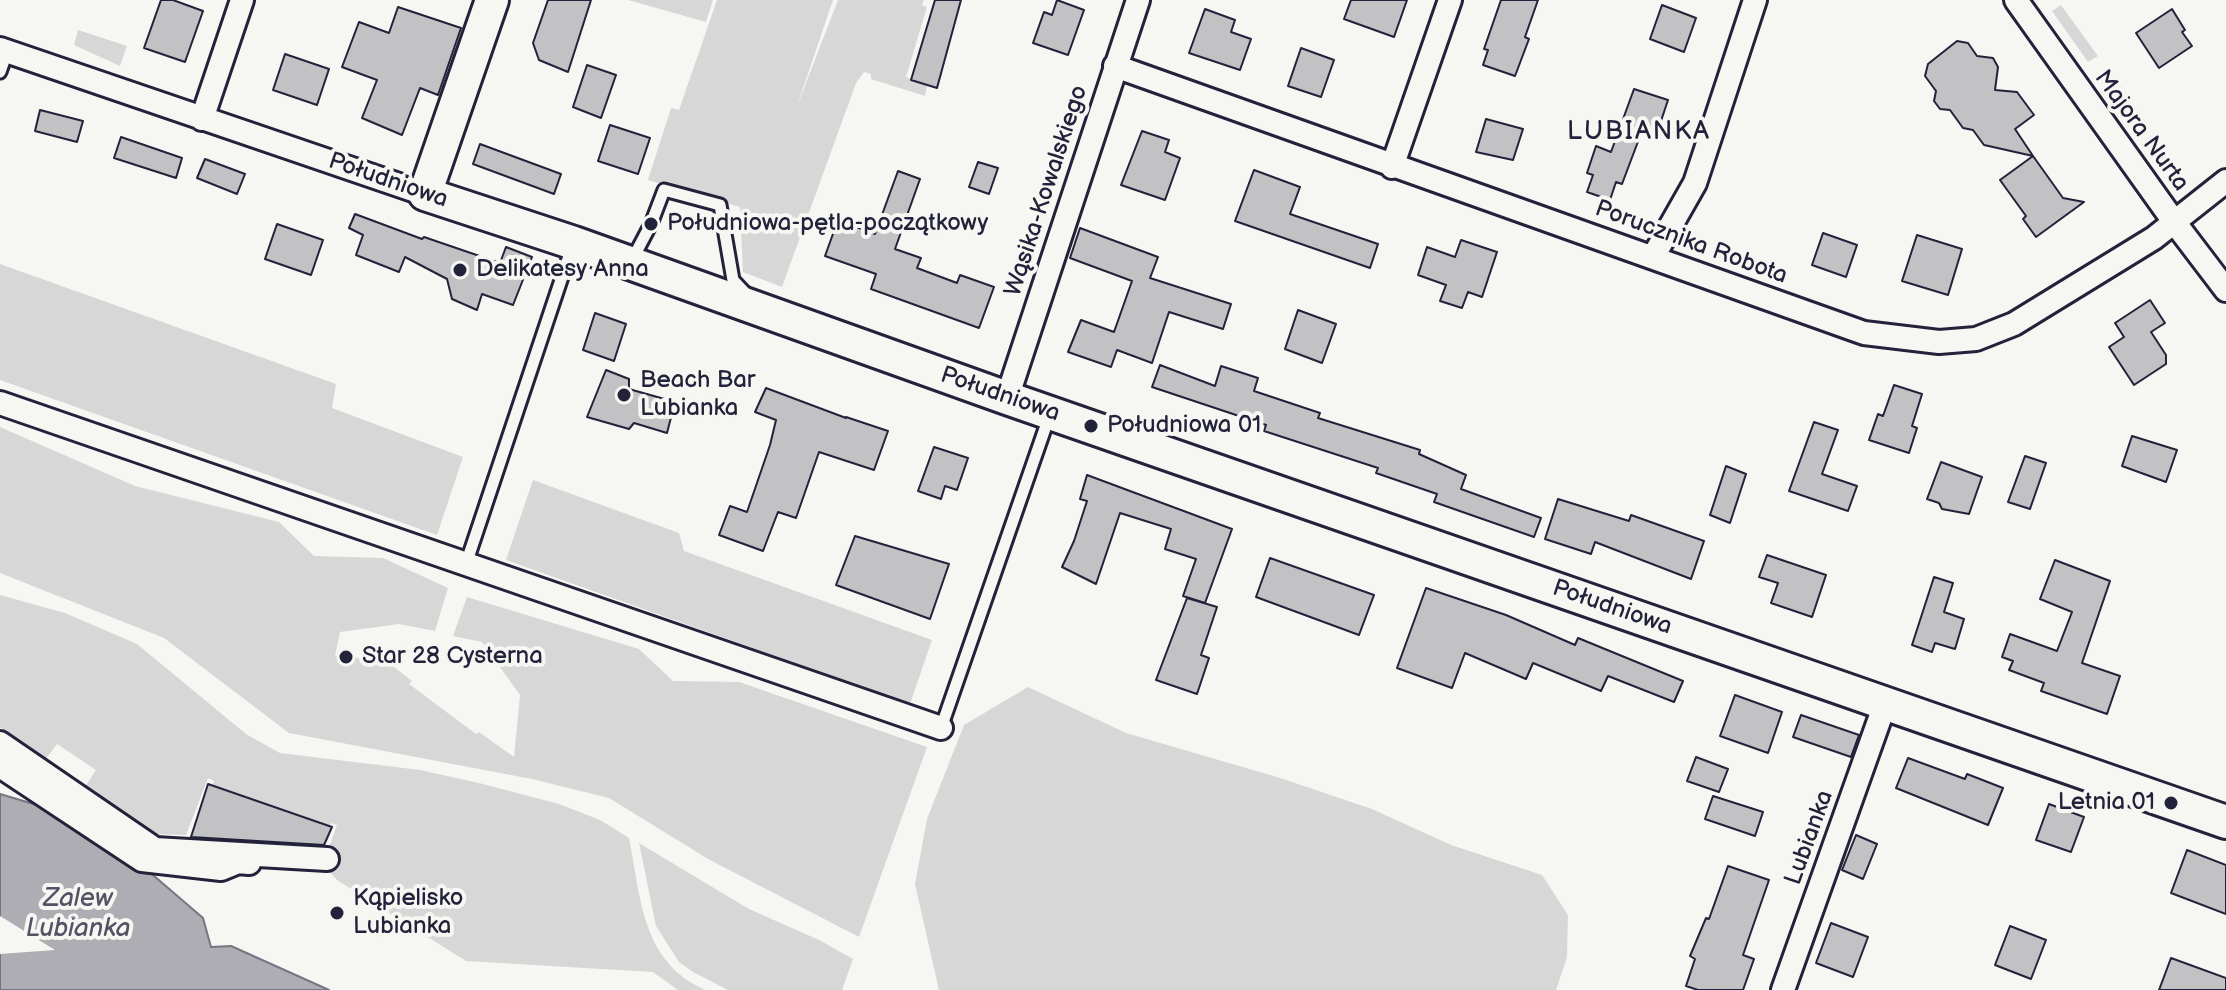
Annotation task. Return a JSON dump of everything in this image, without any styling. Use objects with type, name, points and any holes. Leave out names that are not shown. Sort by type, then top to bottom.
[{"type":"street","points":[[202,119],[242,0]]},
{"type":"street","points":[[425,194],[492,0]]},
{"type":"street","name":"Wąsika-Kowalskiego","points":[[1007,398],[1138,0]]},
{"type":"street","points":[[1392,167],[1450,0]]},
{"type":"street","points":[[1653,257],[1695,183],[1755,0]]},
{"type":"street","name":"Majora Nurta","points":[[2016,0],[2226,290]]},
{"type":"street","name":"Południowa","points":[[2,58],[202,119],[574,243],[1007,398],[2226,822]]},
{"type":"street","name":"Porucznika Robota","points":[[1115,66],[1864,333],[1939,342],[1976,339],[2014,324],[2175,223],[2226,181]]},
{"type":"street","points":[[0,403],[941,728]]},
{"type":"street","name":"Lubianka","points":[[1783,990],[1885,704]]},
{"type":"street","points":[[0,743],[155,849],[321,863],[238,862],[221,869],[142,860],[0,766]]},
{"type":"lane","points":[[630,264],[664,190],[720,205],[733,280],[759,308]]},
{"type":"lane","points":[[466,564],[574,243]]},
{"type":"lane","points":[[941,728],[1051,412]]},
{"type":"shaded area","points":[[628,0],[713,0],[706,22]]},
{"type":"shaded area","points":[[717,0],[833,0],[796,109],[838,0],[924,0],[922,5],[927,7],[906,77],[927,86],[925,96],[871,79],[871,74],[864,72],[856,83],[782,287],[743,272],[740,207],[648,180],[671,108],[679,110]]},
{"type":"shaded area","points":[[2061,5],[2098,56],[2088,62],[2052,11]]},
{"type":"shaded area","points":[[78,30],[127,46],[120,66],[74,45]]},
{"type":"shaded area","points":[[2114,77],[2146,122],[2136,129],[2104,84]]},
{"type":"shaded area","points":[[0,264],[336,384],[332,408],[463,457],[437,535],[0,380]]},
{"type":"shaded area","points":[[0,427],[135,486],[279,522],[314,556],[383,558],[448,588],[435,631],[399,624],[340,632],[335,656],[385,660],[412,681],[409,684],[476,734],[479,732],[514,757],[520,695],[482,642],[453,636],[467,597],[639,649],[673,681],[739,682],[927,747],[859,937],[708,859],[609,798],[532,779],[289,733],[164,638],[0,573]]},
{"type":"shaded area","points":[[533,480],[679,533],[684,551],[932,640],[910,704],[506,560]]},
{"type":"shaded area","points":[[0,595],[65,613],[137,644],[246,734],[280,753],[420,770],[559,804],[600,820],[629,838],[642,906],[657,946],[685,978],[706,990],[678,990],[653,972],[466,961],[337,880],[327,869],[328,850],[337,825],[331,823],[321,845],[196,834],[214,781],[208,778],[186,835],[152,834],[85,787],[96,770],[57,744],[45,760],[0,727]]},
{"type":"shaded area","points":[[1028,687],[1126,733],[1277,777],[1372,809],[1451,845],[1542,875],[1568,915],[1567,957],[1556,990],[939,990],[915,884],[927,819],[964,725]]},
{"type":"shaded area","points":[[639,843],[749,909],[853,959],[842,990],[728,990],[679,962],[656,926]]},
{"type":"water","name":"Zalew Lubianka","points":[[0,794],[47,808],[132,857],[203,918],[211,947],[231,946],[329,990],[0,990]]},
{"type":"pier","points":[[0,916],[55,950],[0,954]]},
{"type":"building","points":[[161,0],[173,0],[203,11],[185,62],[144,48]]},
{"type":"building","points":[[548,0],[591,0],[568,72],[539,60],[533,43]]},
{"type":"building","points":[[935,0],[961,0],[937,88],[911,80]]},
{"type":"building","points":[[1057,0],[1084,10],[1068,55],[1033,43],[1044,12],[1052,15]]},
{"type":"building","points":[[1351,0],[1407,0],[1394,37],[1344,19]]},
{"type":"building","points":[[1501,0],[1538,0],[1525,37],[1529,39],[1515,76],[1483,65],[1488,50],[1484,49]]},
{"type":"building","points":[[1662,5],[1696,18],[1684,52],[1650,39]]},
{"type":"building","points":[[398,7],[461,28],[438,95],[420,88],[402,135],[362,118],[377,80],[342,67],[359,22],[389,33]]},
{"type":"building","points":[[1205,9],[1235,20],[1231,32],[1251,39],[1240,70],[1189,53]]},
{"type":"building","points":[[2172,9],[2192,46],[2159,68],[2136,33]]},
{"type":"building","points":[[1957,41],[1968,43],[1977,56],[1993,58],[1998,67],[1995,90],[2017,92],[2034,115],[2015,129],[2033,156],[1984,145],[1973,130],[1963,128],[1950,110],[1940,109],[1934,101],[1936,91],[1925,76],[1928,64]]},
{"type":"building","points":[[1301,48],[1334,60],[1321,97],[1288,86]]},
{"type":"building","points":[[285,54],[329,69],[317,105],[273,90]]},
{"type":"building","points":[[587,65],[616,75],[601,118],[573,107]]},
{"type":"building","points":[[1634,89],[1668,100],[1656,136],[1642,131],[1622,184],[1616,182],[1610,200],[1587,192],[1593,175],[1587,173],[1596,146],[1611,152]]},
{"type":"building","points":[[40,110],[83,121],[77,142],[35,131]]},
{"type":"building","points":[[1486,119],[1523,129],[1513,160],[1476,152]]},
{"type":"building","points":[[610,125],[650,138],[638,174],[598,161]]},
{"type":"building","points":[[1142,131],[1169,140],[1165,152],[1180,158],[1165,200],[1121,185]]},
{"type":"building","points":[[121,137],[182,158],[176,178],[114,158]]},
{"type":"building","points":[[480,144],[561,174],[554,194],[473,164]]},
{"type":"building","points":[[2033,156],[2063,198],[2084,202],[2036,237],[2023,219],[2026,216],[2000,180]]},
{"type":"building","points":[[205,159],[245,174],[237,194],[197,178]]},
{"type":"building","points":[[978,162],[998,168],[989,194],[969,187]]},
{"type":"building","points":[[1254,170],[1300,187],[1290,214],[1378,244],[1370,268],[1235,221]]},
{"type":"building","points":[[898,171],[920,179],[895,249],[921,258],[917,268],[957,283],[960,275],[994,287],[979,328],[871,289],[876,274],[825,256],[838,220],[875,234]]},
{"type":"building","points":[[355,214],[500,263],[506,247],[532,257],[513,305],[482,294],[477,310],[452,299],[447,279],[405,257],[399,272],[356,255],[363,235],[349,228]]},
{"type":"building","points":[[277,224],[323,240],[311,275],[265,259]]},
{"type":"building","points":[[1080,228],[1158,257],[1150,278],[1231,304],[1223,329],[1169,312],[1152,363],[1117,350],[1111,367],[1068,352],[1081,320],[1114,332],[1132,281],[1070,258]]},
{"type":"building","points":[[1823,233],[1857,245],[1846,277],[1812,265]]},
{"type":"building","points":[[1917,235],[1962,249],[1948,295],[1902,281]]},
{"type":"building","points":[[1461,240],[1497,252],[1482,297],[1468,292],[1462,308],[1440,301],[1446,285],[1418,275],[1427,247],[1455,257]]},
{"type":"building","points":[[2150,300],[2165,323],[2151,332],[2166,355],[2166,364],[2134,385],[2109,347],[2124,337],[2115,323]]},
{"type":"building","points":[[1298,310],[1336,324],[1322,363],[1285,349]]},
{"type":"building","points":[[595,313],[626,324],[614,361],[583,350]]},
{"type":"building","points":[[1160,365],[1215,386],[1221,366],[1258,378],[1254,391],[1320,413],[1318,418],[1420,450],[1419,454],[1466,475],[1461,489],[1541,518],[1534,537],[1434,502],[1437,494],[1376,473],[1378,468],[1264,431],[1266,425],[1152,387]]},
{"type":"building","name":"Beach Bar Lubianka","points":[[606,370],[629,379],[629,389],[675,402],[667,433],[634,423],[629,429],[587,417]]},
{"type":"building","points":[[1894,385],[1922,394],[1912,426],[1917,428],[1909,453],[1869,440],[1878,414],[1883,416]]},
{"type":"building","points":[[766,388],[888,431],[874,470],[819,452],[796,518],[778,512],[763,551],[719,535],[730,506],[747,512],[770,445],[776,420],[755,412]]},
{"type":"building","points":[[1814,422],[1838,430],[1822,474],[1857,486],[1848,511],[1789,491]]},
{"type":"building","points":[[2132,436],[2177,450],[2166,482],[2122,466]]},
{"type":"building","points":[[934,447],[968,458],[957,490],[945,486],[941,499],[918,491]]},
{"type":"building","points":[[2025,456],[2046,463],[2030,509],[2008,502]]},
{"type":"building","points":[[1941,462],[1982,477],[1969,514],[1942,509],[1939,503],[1927,499]]},
{"type":"building","points":[[1726,466],[1746,474],[1730,523],[1710,515]]},
{"type":"building","points":[[1087,475],[1232,529],[1205,603],[1183,596],[1196,559],[1165,549],[1171,529],[1120,513],[1096,584],[1062,567],[1087,501],[1080,499]]},
{"type":"building","points":[[1558,499],[1629,521],[1631,515],[1704,541],[1691,579],[1595,542],[1591,554],[1545,539]]},
{"type":"building","points":[[855,536],[949,564],[930,619],[836,585]]},
{"type":"building","points":[[1767,555],[1826,575],[1812,617],[1771,603],[1778,583],[1759,577]]},
{"type":"building","points":[[1270,558],[1374,595],[1359,635],[1256,597]]},
{"type":"building","points":[[2055,560],[2110,581],[2082,663],[2120,676],[2107,714],[2041,691],[2044,683],[2009,670],[2013,661],[2002,657],[2010,634],[2057,651],[2072,612],[2040,599]]},
{"type":"building","points":[[1934,577],[1953,583],[1944,612],[1964,619],[1955,649],[1935,643],[1932,652],[1912,645]]},
{"type":"building","points":[[1426,588],[1506,615],[1575,645],[1578,638],[1683,681],[1674,702],[1608,676],[1601,691],[1533,663],[1526,679],[1465,653],[1452,688],[1397,668]]},
{"type":"building","points":[[1187,598],[1217,607],[1201,655],[1209,658],[1197,694],[1156,680]]},
{"type":"building","points":[[1735,695],[1782,712],[1768,753],[1720,736]]},
{"type":"building","points":[[1801,715],[1859,735],[1851,757],[1793,737]]},
{"type":"building","points":[[1696,757],[1728,769],[1719,792],[1687,781]]},
{"type":"building","points":[[1908,758],[1965,779],[1967,774],[2003,788],[1988,825],[1896,788]]},
{"type":"building","points":[[208,784],[332,827],[324,845],[191,837]]},
{"type":"building","points":[[1713,796],[1763,812],[1755,836],[1705,819]]},
{"type":"building","points":[[2049,804],[2084,817],[2071,852],[2036,840]]},
{"type":"building","points":[[1856,835],[1877,844],[1863,879],[1842,870]]},
{"type":"building","points":[[2187,850],[2226,865],[2226,914],[2171,893]]},
{"type":"building","points":[[1728,866],[1769,880],[1743,955],[1754,959],[1743,990],[1698,990],[1686,986],[1695,959],[1690,956],[1706,918],[1709,919]]},
{"type":"building","points":[[1831,923],[1868,937],[1853,977],[1816,963]]},
{"type":"building","points":[[2010,926],[2046,940],[2031,979],[1995,965]]},
{"type":"building","points":[[2171,958],[2226,978],[2226,990],[2159,990]]},
{"type":"place","name":"Południowa-pętla-początkowy","points":[[651,224]]},
{"type":"place","name":"Delikatesy Anna","points":[[460,270]]},
{"type":"place","name":"Beach Bar Lubianka","points":[[624,395]]},
{"type":"place","name":"Południowa 01","points":[[1091,426]]},
{"type":"place","name":"Star 28 Cysterna","points":[[346,657]]},
{"type":"place","name":"Letnia 01","points":[[2171,803]]},
{"type":"place","name":"Kąpielisko Lubianka","points":[[337,913]]},
{"type":"district","name":"LUBIANKA","points":[[1639,132]]}]
